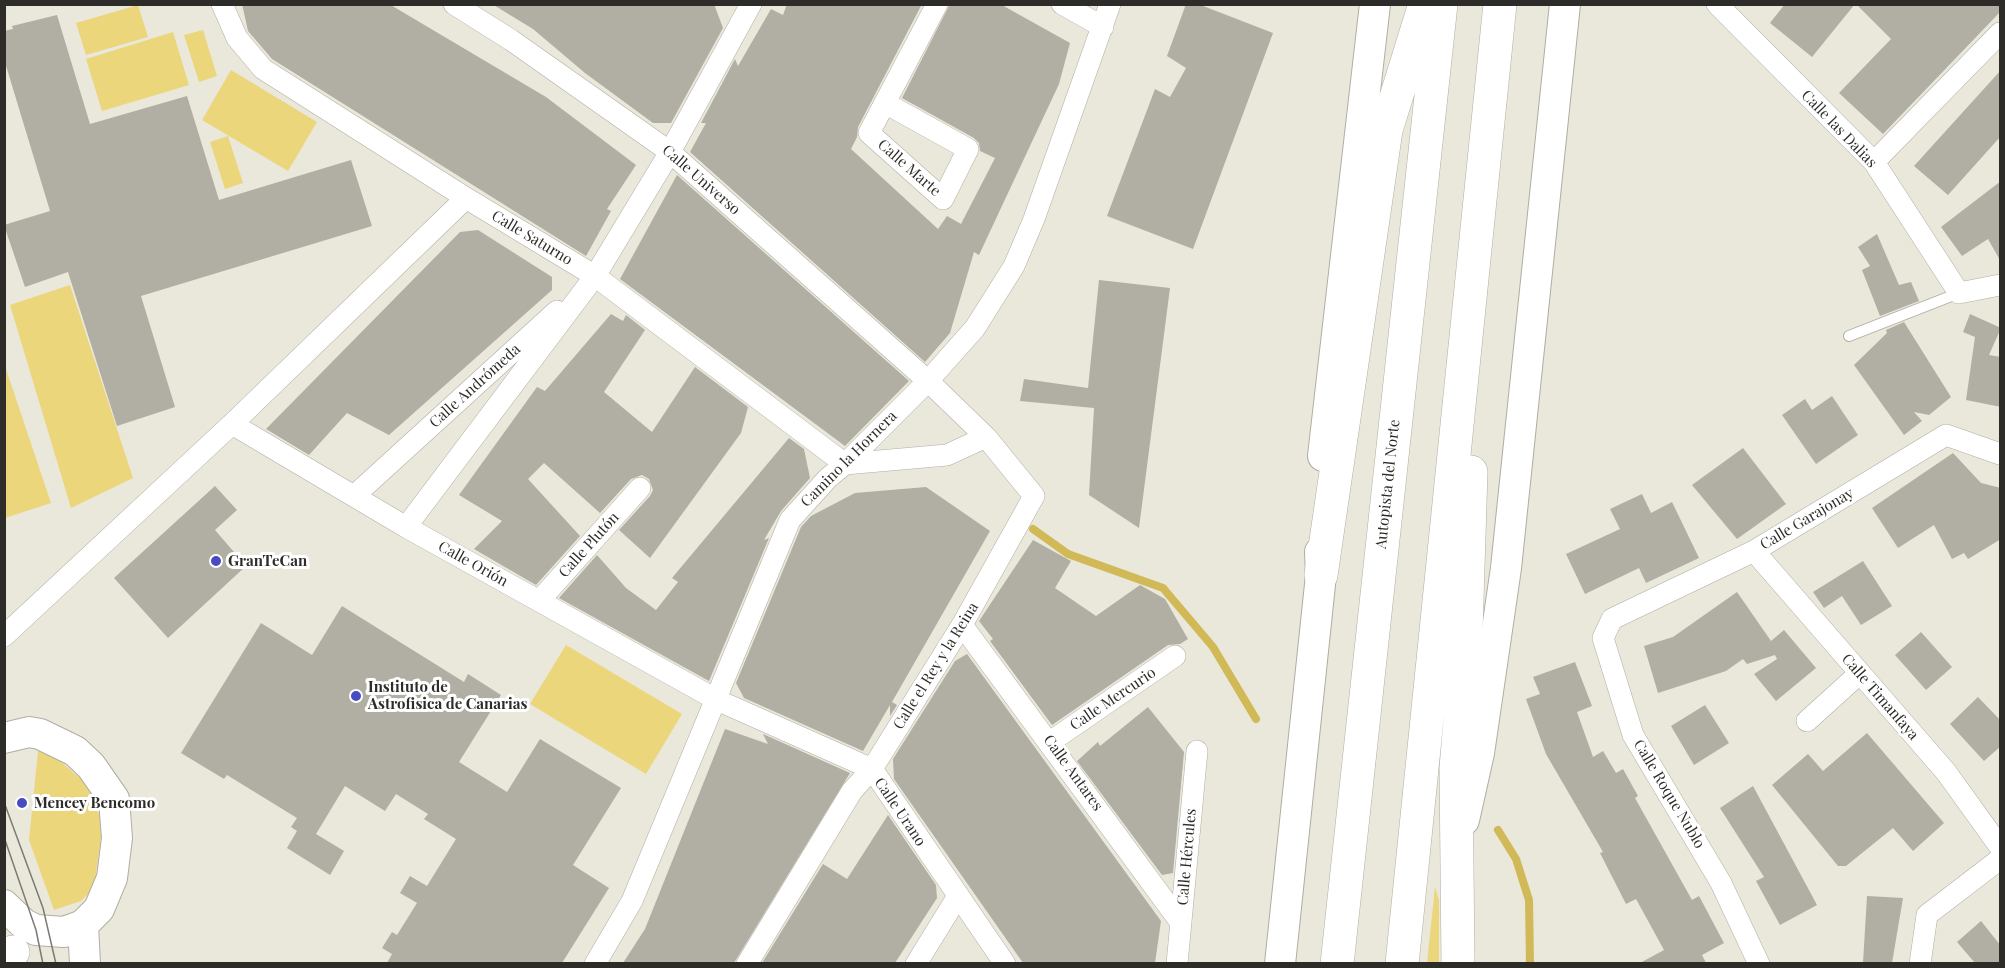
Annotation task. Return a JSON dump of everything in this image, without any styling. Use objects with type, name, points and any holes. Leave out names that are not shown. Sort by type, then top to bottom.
[{"type":"highway","points":[[1321,576],[1386,130],[1425,4]]},
{"type":"highway","name":"Autopista del Norte","points":[[1337,963],[1441,4]]},
{"type":"highway","points":[[1402,963],[1500,4]]},
{"type":"highway","points":[[1458,963],[1456,768],[1465,664],[1480,188]]},
{"type":"street","name":"Calle Universo","points":[[454,4],[511,40],[670,152],[928,381]]},
{"type":"street","name":"Calle Marte","points":[[885,103],[968,149],[943,199],[869,133],[937,4]]},
{"type":"street","points":[[1062,4],[1103,27]]},
{"type":"street","name":"Camino la Hornera","points":[[596,963],[632,901],[790,520],[828,478],[928,381],[975,328],[1014,266],[1034,219],[1110,4]]},
{"type":"street","points":[[1280,963],[1321,576],[1317,505],[1375,4]]},
{"type":"street","points":[[1458,846],[1479,753],[1506,568],[1565,4]]},
{"type":"street","name":"Calle las Dalias","points":[[1717,4],[1874,162],[1959,293]]},
{"type":"street","name":"Calle Andrómeda","points":[[406,527],[595,276],[670,152],[751,5]]},
{"type":"street","name":"Calle Saturno","points":[[219,7],[237,38],[263,69],[465,198],[595,276],[845,464]]},
{"type":"street","points":[[1874,162],[2001,33]]},
{"type":"street","points":[[4,636],[232,424],[465,198]]},
{"type":"street","name":"Calle Andrómeda","points":[[354,496],[595,276]]},
{"type":"street","points":[[1959,293],[2001,285]]},
{"type":"street","name":"Calle el Rey y la Reina","points":[[747,963],[852,791],[872,769],[962,625],[1034,496],[986,437],[928,381]]},
{"type":"street","name":"Calle Orión","points":[[232,424],[406,527],[717,700]]},
{"type":"street","name":"Calle Garajonay","points":[[1612,619],[1754,551],[1946,435],[2001,454]]},
{"type":"street","points":[[845,464],[946,455],[986,437]]},
{"type":"street","name":"Calle Plutón","points":[[539,601],[640,488]]},
{"type":"street","name":"Calle Timanfaya","points":[[1754,551],[1946,772],[2001,847]]},
{"type":"street","name":"Calle Roque Nublo","points":[[1612,619],[1603,638],[1634,735],[1721,883],[1759,963]]},
{"type":"street","name":"Calle Antares","points":[[962,625],[1181,923]]},
{"type":"street","name":"Calle Mercurio","points":[[1050,742],[1175,656]]},
{"type":"street","points":[[1807,721],[1860,673]]},
{"type":"street","name":"Calle Urano","points":[[717,700],[872,769],[1005,963]]},
{"type":"street","points":[[4,714],[17,735],[40,734],[75,751],[91,766],[114,800],[117,838],[112,878],[99,909],[83,925],[64,932],[36,930],[24,924],[4,907]]},
{"type":"street","name":"Calle Hércules","points":[[1177,963],[1197,751]]},
{"type":"street","points":[[1920,963],[1928,915],[2001,860]]},
{"type":"street","points":[[916,963],[958,896]]},
{"type":"street","points":[[4,907],[11,956]]},
{"type":"street","points":[[83,925],[85,963]]},
{"type":"lane","points":[[1849,336],[1959,293]]},
{"type":"shaded area","points":[[138,5],[148,37],[86,55],[76,23]]},
{"type":"shaded area","points":[[203,30],[217,76],[199,82],[184,35]]},
{"type":"shaded area","points":[[173,32],[189,85],[102,111],[86,59]]},
{"type":"shaded area","points":[[231,70],[317,122],[288,171],[202,120]]},
{"type":"shaded area","points":[[228,136],[243,183],[225,189],[210,142]]},
{"type":"shaded area","points":[[70,285],[133,478],[71,508],[10,305]]},
{"type":"shaded area","points":[[4,363],[51,503],[5,518],[4,518]]},
{"type":"shaded area","points":[[566,645],[682,714],[646,774],[530,704]]},
{"type":"shaded area","points":[[38,751],[52,754],[82,780],[94,799],[101,821],[95,880],[91,891],[81,901],[54,910],[29,840]]},
{"type":"shaded area","points":[[1435,887],[1439,900],[1439,963],[1427,963]]},
{"type":"building","points":[[242,4],[389,4],[546,97],[636,165],[607,209],[611,211],[586,256],[272,59],[248,31]]},
{"type":"building","points":[[492,4],[714,4],[723,28],[671,123],[653,123],[585,73],[533,29]]},
{"type":"building","points":[[787,4],[922,4],[858,127],[857,137],[851,149],[938,229],[947,216],[961,224],[995,158],[980,151],[979,143],[974,138],[902,98],[950,4],[1000,4],[1070,43],[1059,84],[979,255],[974,252],[950,333],[925,362],[690,152],[706,123],[701,123],[735,59],[738,66],[771,9],[783,15]]},
{"type":"building","points":[[1186,4],[1198,4],[1273,33],[1193,249],[1107,216],[1155,89],[1170,97],[1186,68],[1167,56]]},
{"type":"building","points":[[1785,4],[1855,4],[1812,57],[1770,23]]},
{"type":"building","points":[[1856,4],[2001,4],[2001,11],[1883,134],[1839,93],[1891,39]]},
{"type":"building","points":[[57,15],[90,124],[187,96],[219,200],[351,160],[372,226],[141,296],[175,407],[117,426],[68,272],[25,287],[4,225],[50,211],[4,59],[4,31],[13,29],[12,26]]},
{"type":"building","points":[[2001,70],[2001,136],[1948,195],[1914,166]]},
{"type":"building","points":[[677,175],[909,381],[845,446],[620,279]]},
{"type":"building","points":[[2001,181],[2001,262],[1988,239],[1962,256],[1941,227]]},
{"type":"building","points":[[478,230],[552,277],[552,290],[389,435],[347,413],[309,455],[266,429],[460,232]]},
{"type":"building","points":[[1877,234],[1899,285],[1911,282],[1919,301],[1880,316],[1862,270],[1870,266],[1858,247]]},
{"type":"building","points":[[1099,280],[1170,288],[1139,528],[1089,495],[1094,408],[1020,401],[1024,379],[1088,388]]},
{"type":"building","points":[[611,314],[623,321],[626,315],[645,330],[604,392],[652,432],[695,367],[748,407],[741,433],[650,558],[619,530],[650,496],[653,490],[649,479],[642,475],[631,479],[600,513],[544,463],[528,479],[580,536],[536,585],[474,549],[502,521],[459,495],[537,387],[545,391]]},
{"type":"building","points":[[1970,314],[2001,328],[1989,355],[2001,357],[2001,407],[1966,400],[1975,337],[1963,332]]},
{"type":"building","points":[[1904,322],[1951,397],[1929,415],[1914,412],[1922,421],[1904,435],[1854,365],[1887,333],[1886,330]]},
{"type":"building","points":[[1832,396],[1858,435],[1816,464],[1782,415],[1805,399],[1812,410]]},
{"type":"building","points":[[789,438],[804,449],[810,478],[781,511],[764,540],[769,538],[709,681],[559,598],[597,555],[626,588],[656,610],[678,582],[672,578]]},
{"type":"building","points":[[1743,448],[1786,504],[1737,539],[1692,485]]},
{"type":"building","points":[[1953,453],[1981,483],[2001,488],[2001,539],[1968,559],[1964,553],[1952,559],[1934,525],[1898,548],[1872,508]]},
{"type":"building","name":"GranTeCan","points":[[215,486],[237,510],[215,530],[246,566],[168,638],[114,578]]},
{"type":"building","points":[[926,487],[990,531],[892,702],[897,705],[890,716],[890,705],[863,751],[744,698],[736,683],[801,527],[811,516],[855,493]]},
{"type":"building","points":[[1642,494],[1651,513],[1672,502],[1699,558],[1646,583],[1639,568],[1585,594],[1566,554],[1620,529],[1610,509]]},
{"type":"building","points":[[1033,540],[1071,561],[1055,588],[1096,616],[1140,585],[1165,599],[1188,639],[1180,644],[1168,645],[1052,725],[990,641],[993,639],[979,621]]},
{"type":"building","points":[[1863,561],[1892,606],[1861,625],[1842,596],[1824,608],[1813,592]]},
{"type":"building","points":[[1737,592],[1771,641],[1784,630],[1816,668],[1776,701],[1754,674],[1777,659],[1775,655],[1747,664],[1743,659],[1726,671],[1658,693],[1644,646],[1673,637]]},
{"type":"building","points":[[342,606],[464,682],[468,674],[501,695],[459,762],[507,792],[540,739],[621,788],[573,865],[609,888],[562,963],[387,963],[392,954],[382,948],[392,932],[397,935],[417,903],[400,893],[410,876],[427,886],[456,839],[424,819],[428,814],[396,794],[385,811],[345,786],[316,834],[344,851],[330,875],[287,848],[297,831],[291,827],[297,818],[227,775],[224,779],[181,753],[261,623],[312,655]]},
{"type":"building","points":[[1921,632],[1952,667],[1926,690],[1895,655]]},
{"type":"building","points":[[967,654],[1161,921],[1155,963],[1023,963],[894,779],[893,759],[955,661]]},
{"type":"building","points":[[1575,662],[1592,706],[1577,712],[1593,757],[1603,751],[1616,773],[1623,769],[1638,796],[1635,798],[1692,900],[1699,896],[1724,943],[1702,955],[1706,963],[1640,963],[1664,950],[1636,899],[1626,904],[1600,853],[1603,852],[1546,754],[1526,699],[1540,694],[1533,677]]},
{"type":"building","points":[[1978,697],[2001,721],[2001,746],[1984,761],[1950,724]]},
{"type":"building","points":[[1705,705],[1729,743],[1694,765],[1671,726]]},
{"type":"building","points":[[1148,707],[1184,752],[1173,873],[1162,875],[1077,761],[1098,742],[1100,746]]},
{"type":"building","points":[[725,729],[768,744],[763,734],[850,773],[734,963],[623,963],[645,929]]},
{"type":"building","points":[[1867,733],[1944,823],[1913,851],[1893,828],[1846,866],[1838,866],[1772,785],[1808,754],[1823,771]]},
{"type":"building","points":[[1753,786],[1817,905],[1780,925],[1756,881],[1764,877],[1720,808]]},
{"type":"building","points":[[888,815],[936,885],[937,898],[895,963],[762,963],[823,864],[847,879]]},
{"type":"building","points":[[1867,896],[1903,898],[1892,963],[1863,963]]},
{"type":"building","points":[[1981,921],[2001,946],[2001,963],[1975,963],[1957,942]]},
{"type":"waterway","points":[[1033,529],[1068,554],[1163,588],[1213,647],[1256,719]]},
{"type":"waterway","points":[[1498,830],[1516,859],[1529,900],[1530,964]]},
{"type":"tram line","points":[[4,802],[43,908],[56,964]]},
{"type":"tram line","points":[[4,837],[36,930],[43,964]]},
{"type":"place","name":"GranTeCan","points":[[216,561]]},
{"type":"place","name":"Instituto de Astrofisica de Canarias","points":[[356,696]]},
{"type":"place","name":"Mencey Bencomo","points":[[22,803]]}]
